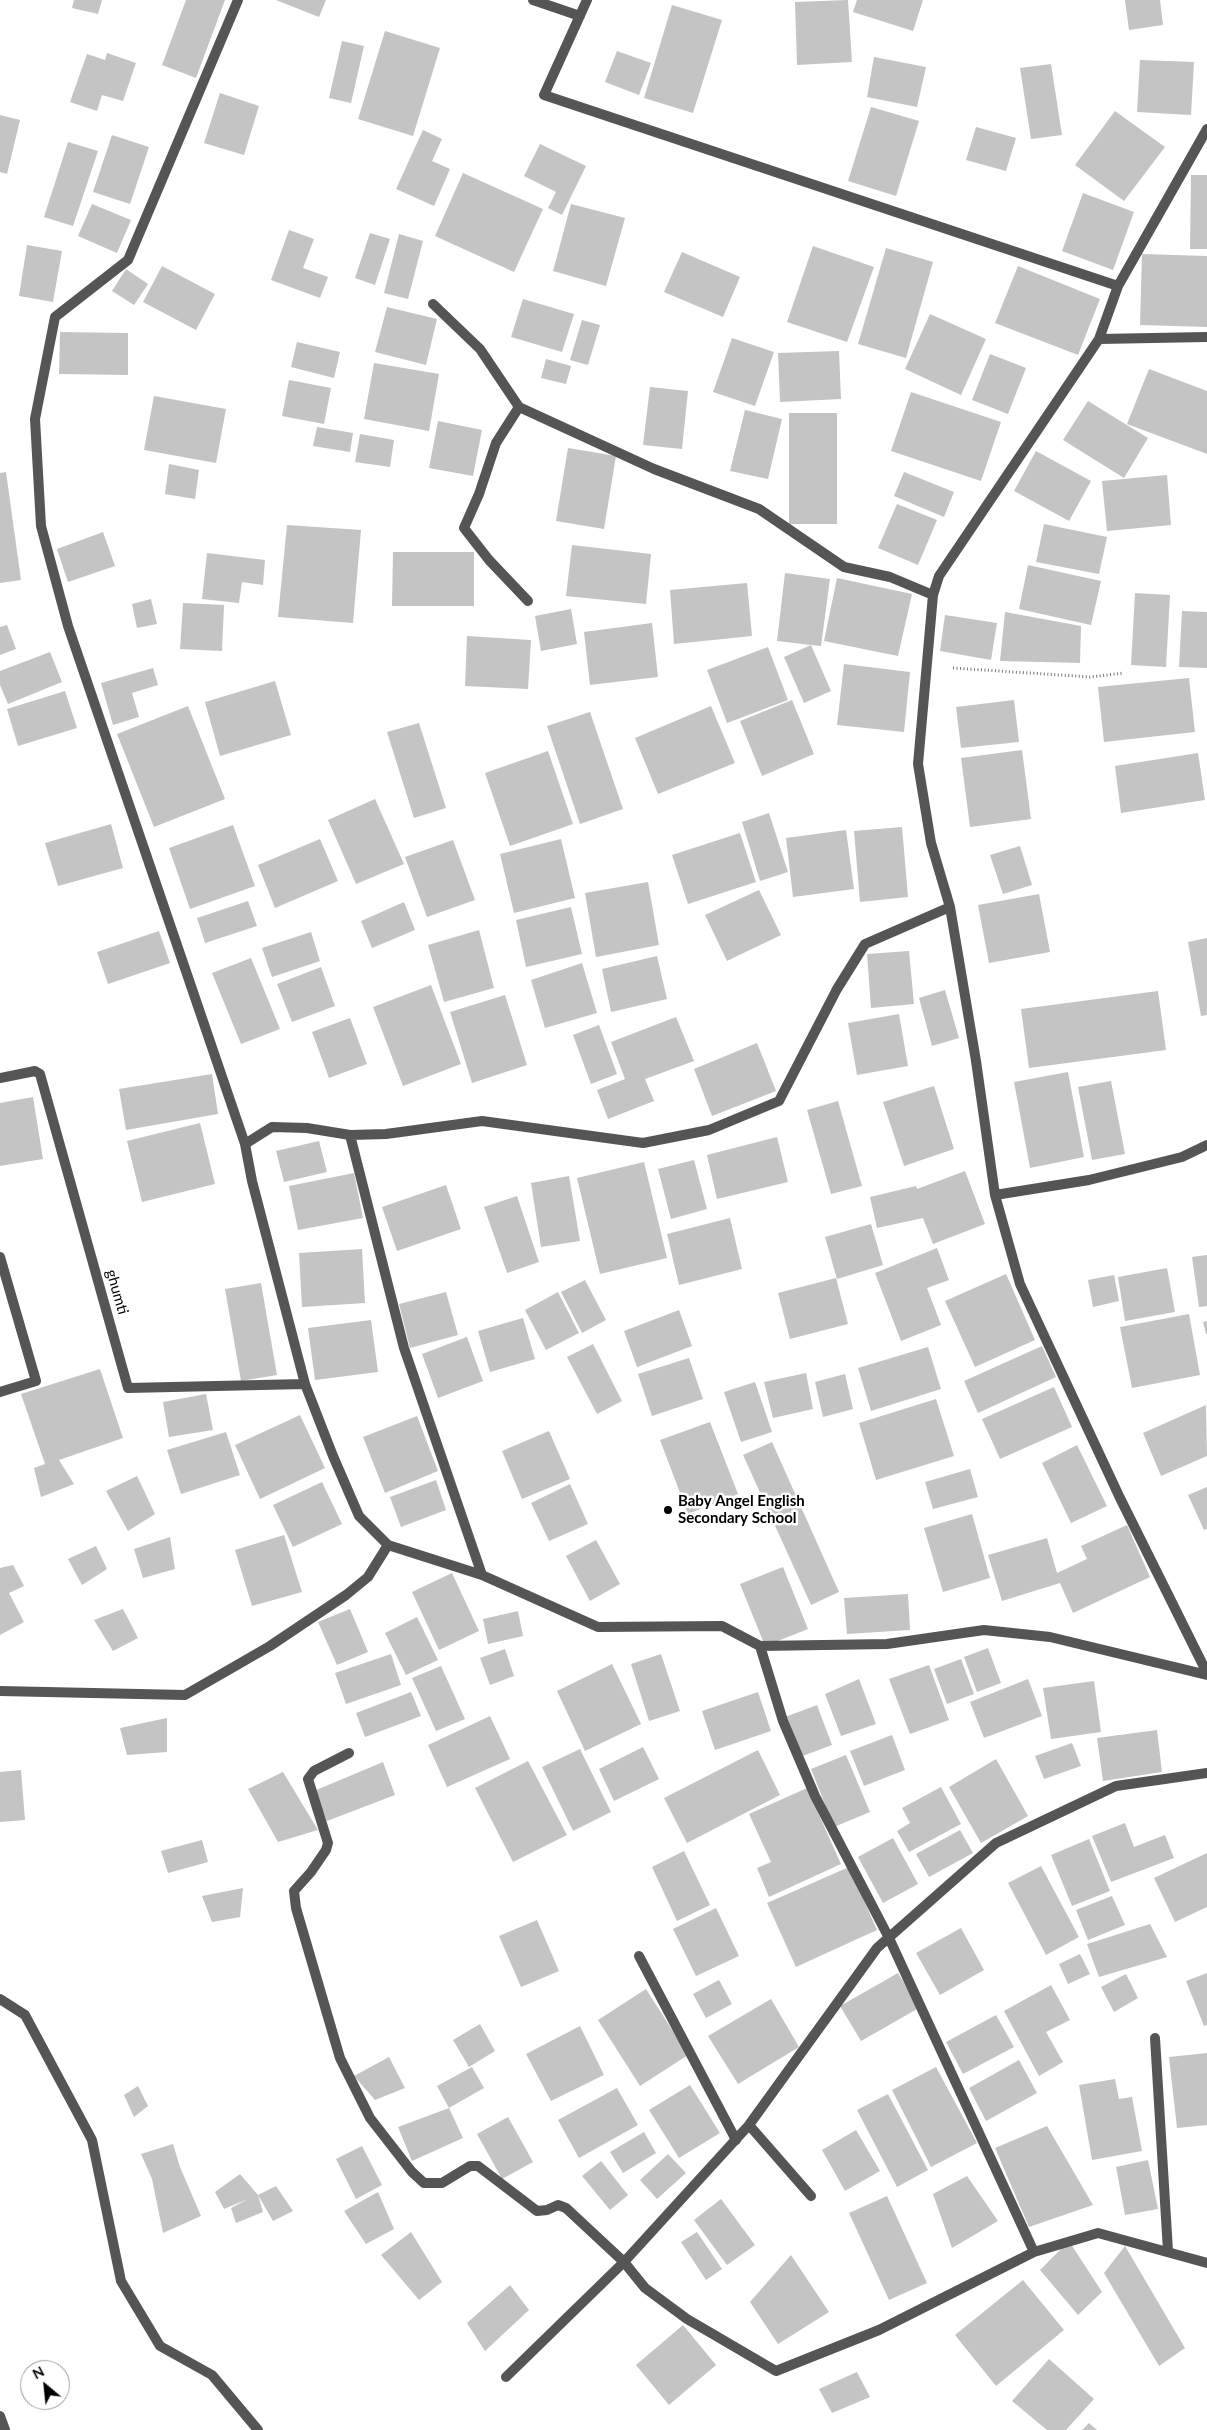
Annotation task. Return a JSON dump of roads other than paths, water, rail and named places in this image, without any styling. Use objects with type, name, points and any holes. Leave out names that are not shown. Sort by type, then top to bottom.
[{"type":"street","points":[[238,0],[128,260],[55,318],[35,419],[41,526],[68,626],[245,1144],[252,1181],[305,1384],[332,1456],[359,1516],[388,1545],[482,1574],[598,1627],[722,1626],[760,1646],[887,1644],[984,1630],[1050,1637],[1207,1674]]},
{"type":"street","points":[[533,0],[580,16]]},
{"type":"street","points":[[587,0],[544,95],[1118,286]]},
{"type":"street","points":[[1207,129],[1118,286],[1099,339],[939,576],[933,595],[918,764],[931,843],[950,907],[976,1061],[995,1195],[1020,1284],[1120,1498],[1207,1674]]},
{"type":"street","points":[[434,304],[480,348],[519,407],[654,469],[759,509],[844,567],[890,577],[933,595]]},
{"type":"street","points":[[1099,339],[1207,337]]},
{"type":"street","points":[[519,407],[496,442],[479,494],[464,528],[489,560],[528,601]]},
{"type":"street","points":[[245,1144],[272,1127],[307,1128],[350,1135],[386,1134],[482,1121],[643,1142],[710,1130],[779,1101],[837,989],[865,944],[950,907]]},
{"type":"street","name":"ghumti","points":[[0,1078],[35,1071],[40,1074],[128,1388],[305,1384]]},
{"type":"street","points":[[350,1135],[404,1348],[482,1574]]},
{"type":"street","points":[[995,1195],[1088,1180],[1182,1157],[1207,1145]]},
{"type":"street","points":[[0,1257],[36,1381],[0,1392]]},
{"type":"street","points":[[0,1691],[185,1695],[270,1646],[346,1595],[368,1577],[388,1545]]},
{"type":"street","points":[[760,1646],[783,1721],[815,1796],[889,1938],[1034,2252]]},
{"type":"street","points":[[349,1753],[314,1771],[308,1779],[328,1843],[326,1850],[311,1872],[294,1891],[296,1908],[340,2058],[370,2118],[412,2172],[424,2183],[442,2183],[470,2166],[478,2166],[537,2211],[547,2210],[558,2205],[566,2208],[624,2262],[645,2288],[687,2319],[776,2371],[879,2330],[1034,2252],[1098,2233],[1207,2263]]},
{"type":"street","points":[[506,2377],[624,2262],[749,2125],[877,1948],[996,1843],[1116,1786],[1207,1773]]},
{"type":"street","points":[[639,1956],[736,2140]]},
{"type":"street","points":[[0,2000],[25,2015],[92,2140],[120,2282],[160,2346],[212,2375],[254,2422],[258,2430]]},
{"type":"street","points":[[1155,2038],[1168,2251]]},
{"type":"street","points":[[749,2125],[811,2196]]},
{"type":"street","points":[[0,2416],[5,2430]]},
{"type":"place","name":"Baby Angel English Secondary School","points":[[668,1510]]}]
